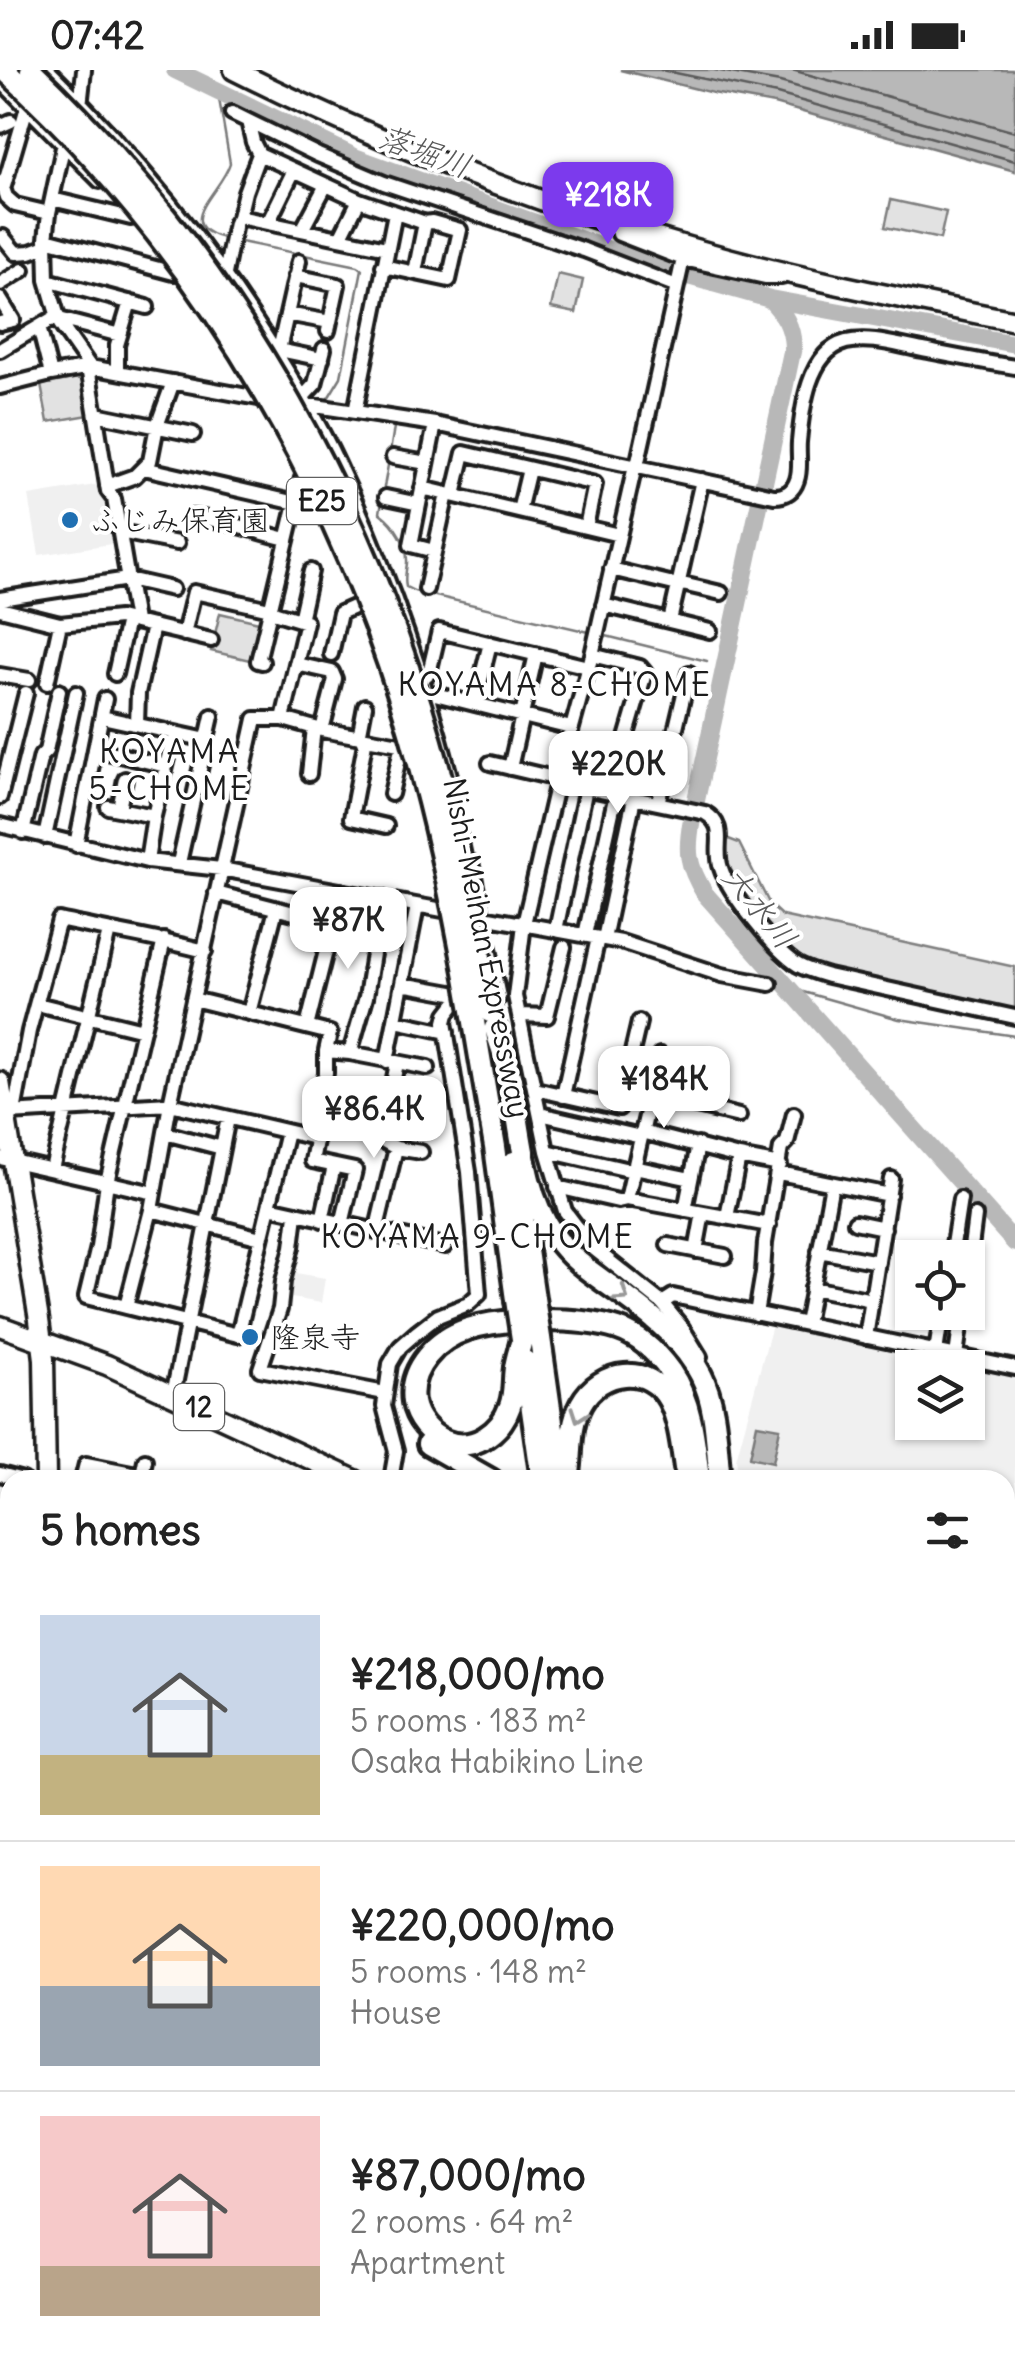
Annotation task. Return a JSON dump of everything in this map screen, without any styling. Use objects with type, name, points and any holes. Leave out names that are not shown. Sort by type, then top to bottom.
[{"type":"highway","name":"Nishi-Meihan Expressway","points":[[4,70],[106,174],[189,276],[251,369],[313,481],[354,571],[399,697],[423,776],[481,1008]]},
{"type":"highway","name":"Nishi-Meihan Expressway","points":[[31,70],[122,166],[230,304],[266,358],[340,499],[376,580],[418,700],[468,889],[481,1008],[531,1338],[541,1470]]},
{"type":"highway","points":[[481,1008],[510,1075],[526,1166],[550,1231],[588,1272],[662,1324],[691,1360],[702,1376],[712,1410],[719,1470]]},
{"type":"highway","points":[[474,1470],[417,1435],[405,1411],[409,1368],[431,1340],[452,1326],[476,1318],[528,1312],[614,1319],[634,1327],[658,1346],[680,1369],[692,1391],[710,1470]]},
{"type":"highway","points":[[531,1338],[514,1368],[510,1406],[491,1435],[464,1445],[447,1442],[418,1420],[413,1384],[419,1366],[450,1337],[483,1325],[527,1320],[603,1325],[643,1342],[672,1373],[692,1424],[699,1470]]},
{"type":"highway","name":"Nishi-Meihan Expressway","points":[[531,1338],[562,1470]]},
{"type":"highway","points":[[566,1470],[582,1402],[608,1378],[624,1374],[659,1387],[670,1403],[686,1470]]},
{"type":"main road","points":[[234,70],[382,138],[520,193],[598,219],[794,274],[1015,321]]},
{"type":"main road","points":[[0,1082],[10,1112],[7,1159],[44,1359],[46,1470]]},
{"type":"main road","name":"12","points":[[0,1326],[107,1365],[334,1470]]},
{"type":"street","points":[[48,70],[153,182],[225,274],[277,350],[338,462],[397,603],[456,798],[483,917],[481,1008]]},
{"type":"street","points":[[84,70],[82,103],[63,143],[46,242],[48,280],[58,317],[89,367],[107,486],[114,500],[128,579],[131,620],[115,674]]},
{"type":"street","points":[[0,80],[132,218],[229,348],[302,478],[358,605],[403,744],[445,911],[481,1008]]},
{"type":"street","points":[[27,106],[2,183],[6,197],[14,205],[51,206],[132,218]]},
{"type":"street","points":[[232,113],[318,156],[384,183],[678,284]]},
{"type":"street","points":[[248,121],[260,154],[358,200],[425,223],[460,230],[449,280],[383,266]]},
{"type":"street","points":[[225,274],[235,223],[260,154]]},
{"type":"street","points":[[268,223],[294,170]]},
{"type":"street","points":[[302,230],[326,186]]},
{"type":"street","points":[[340,238],[358,200]]},
{"type":"street","points":[[355,412],[395,213]]},
{"type":"street","points":[[239,217],[388,248]]},
{"type":"street","points":[[598,219],[602,227],[683,263],[765,277],[794,274]]},
{"type":"street","points":[[414,272],[425,223]]},
{"type":"street","points":[[0,238],[16,253],[30,252],[46,242],[174,274]]},
{"type":"street","points":[[277,350],[299,261]]},
{"type":"street","points":[[683,263],[524,924],[516,996],[547,1151],[566,1211],[592,1248],[662,1303],[681,1326],[711,1380],[728,1470]]},
{"type":"street","points":[[0,284],[22,270]]},
{"type":"street","points":[[287,314],[329,327],[338,285],[295,276]]},
{"type":"street","points":[[48,280],[147,307]]},
{"type":"street","points":[[0,298],[13,320],[0,323]]},
{"type":"street","points":[[117,371],[117,345],[130,302]]},
{"type":"street","points":[[0,350],[58,317],[120,334]]},
{"type":"street","points":[[38,326],[51,374]]},
{"type":"street","points":[[0,387],[89,367],[258,398],[304,401],[326,408],[435,424],[783,496],[796,485],[798,477],[800,428],[812,377],[826,354],[837,346],[877,342],[1015,367]]},
{"type":"street","points":[[277,350],[323,354],[315,384],[304,401]]},
{"type":"street","points":[[107,486],[135,476],[150,461],[157,426],[173,382]]},
{"type":"street","points":[[96,414],[193,434]]},
{"type":"street","points":[[434,550],[411,545],[435,424]]},
{"type":"street","points":[[426,589],[464,454],[595,484],[586,527]]},
{"type":"street","points":[[393,457],[427,464]]},
{"type":"street","points":[[144,468],[296,503]]},
{"type":"street","points":[[519,511],[529,468]]},
{"type":"street","points":[[262,662],[258,661],[302,478]]},
{"type":"street","points":[[670,621],[702,480]]},
{"type":"street","points":[[422,488],[619,535]]},
{"type":"street","points":[[386,497],[419,504]]},
{"type":"street","points":[[192,517],[219,520],[287,539]]},
{"type":"street","points":[[120,532],[177,543]]},
{"type":"street","points":[[612,568],[722,593]]},
{"type":"street","points":[[300,620],[311,571]]},
{"type":"street","points":[[0,599],[128,579],[172,589]]},
{"type":"street","points":[[184,634],[194,592],[306,622],[283,719]]},
{"type":"street","points":[[331,654],[340,613],[358,605]]},
{"type":"street","points":[[603,605],[710,631]]},
{"type":"street","points":[[0,609],[60,624],[119,618],[210,640]]},
{"type":"street","points":[[23,832],[41,756],[46,751],[60,624]]},
{"type":"street","points":[[137,724],[138,693],[153,626]]},
{"type":"street","points":[[424,686],[439,631],[536,654],[640,667],[645,673],[613,793],[596,937]]},
{"type":"street","points":[[475,704],[490,643]]},
{"type":"street","points":[[510,768],[536,654]]},
{"type":"street","points":[[296,664],[332,672],[335,679],[318,729],[309,774]]},
{"type":"street","points":[[658,803],[689,673]]},
{"type":"street","points":[[0,675],[28,687],[0,797]]},
{"type":"street","points":[[424,686],[475,704],[572,728]]},
{"type":"street","points":[[45,837],[76,693]]},
{"type":"street","points":[[76,845],[105,699]]},
{"type":"street","points":[[365,706],[351,818],[386,826]]},
{"type":"street","points":[[179,863],[212,716]]},
{"type":"street","points":[[102,717],[207,740]]},
{"type":"street","points":[[126,1307],[151,1210],[170,1104],[255,720],[283,719],[403,744]]},
{"type":"street","points":[[147,862],[174,732]]},
{"type":"street","points":[[392,794],[403,744]]},
{"type":"street","points":[[95,750],[166,766]]},
{"type":"street","points":[[490,763],[702,812],[717,822],[718,861],[734,894],[787,956],[801,966],[828,976],[1015,1017]]},
{"type":"street","points":[[125,779],[113,808],[154,816]]},
{"type":"street","points":[[556,930],[586,788]]},
{"type":"street","points":[[563,1096],[596,937],[634,798]]},
{"type":"street","points":[[0,825],[147,862],[221,869],[621,942],[722,975],[770,984]]},
{"type":"street","points":[[307,1027],[341,891]]},
{"type":"street","points":[[216,893],[333,923]]},
{"type":"street","points":[[350,1053],[366,996],[382,898]]},
{"type":"street","points":[[418,906],[395,1021],[382,1140],[396,1148],[422,1152]]},
{"type":"street","points":[[249,1013],[276,909]]},
{"type":"street","points":[[204,951],[59,920],[10,1112],[170,1104],[311,1137],[316,1141],[312,1161],[355,1170],[342,1224]]},
{"type":"street","points":[[52,1169],[109,931]]},
{"type":"street","points":[[164,940],[107,1182],[86,1297],[238,1335],[288,1132]]},
{"type":"street","points":[[521,1015],[548,1016],[564,946]]},
{"type":"street","points":[[402,984],[481,1008]]},
{"type":"street","points":[[393,1470],[396,1451],[384,1406],[390,1364],[400,1347],[438,1316],[468,1304],[479,1294],[469,1172],[447,1014],[457,1001],[481,1008],[516,996]]},
{"type":"street","points":[[193,999],[330,1032],[326,1072],[311,1137]]},
{"type":"street","points":[[37,1004],[143,1030]]},
{"type":"street","points":[[395,1021],[447,1032]]},
{"type":"street","points":[[535,1089],[618,1108],[639,1022]]},
{"type":"street","points":[[326,1051],[428,1068]]},
{"type":"street","points":[[627,1199],[660,1054]]},
{"type":"street","points":[[650,1096],[739,1116]]},
{"type":"street","points":[[540,1114],[698,1145],[832,1184],[889,1196]]},
{"type":"street","points":[[756,1314],[782,1148],[794,1114]]},
{"type":"street","points":[[172,1394],[228,1118]]},
{"type":"street","points":[[165,1133],[222,1148]]},
{"type":"street","points":[[685,1210],[698,1145]]},
{"type":"street","points":[[376,1232],[396,1148]]},
{"type":"street","points":[[547,1151],[691,1179]]},
{"type":"street","points":[[727,1217],[738,1157]]},
{"type":"street","points":[[7,1159],[154,1193]]},
{"type":"street","points":[[322,1220],[334,1166]]},
{"type":"street","points":[[866,1337],[891,1179]]},
{"type":"street","points":[[806,1324],[832,1184]]},
{"type":"street","points":[[557,1187],[618,1201],[627,1199],[769,1225]]},
{"type":"street","points":[[954,1240],[960,1199]]},
{"type":"street","points":[[269,1208],[446,1246]]},
{"type":"street","points":[[151,1210],[262,1238]]},
{"type":"street","points":[[696,1250],[703,1213]]},
{"type":"street","points":[[296,1215],[280,1309],[260,1370],[384,1394]]},
{"type":"street","points":[[972,1240],[975,1216]]},
{"type":"street","points":[[855,1222],[884,1228]]},
{"type":"street","points":[[668,1246],[725,1256]]},
{"type":"street","points":[[820,1251],[878,1262]]},
{"type":"street","points":[[812,1288],[872,1300]]},
{"type":"street","points":[[662,1303],[672,1296],[927,1350]]},
{"type":"street","points":[[985,1362],[1015,1368]]},
{"type":"street","points":[[143,1470],[146,1460]]},
{"type":"street","points":[[84,1470],[86,1464],[117,1470]]},
{"type":"shaded area","points":[[891,200],[946,212],[940,239],[885,227]]},
{"type":"shaded area","points":[[558,274],[583,280],[576,313],[551,308]]},
{"type":"shaded area","points":[[78,378],[89,415],[48,422],[41,385]]},
{"type":"shaded area","name":"ふじみ保育園","points":[[101,484],[111,544],[39,555],[29,496]]},
{"type":"shaded area","points":[[220,613],[263,623],[254,661],[211,651]]},
{"type":"shaded area","points":[[726,838],[739,843],[770,905],[782,916],[1015,967],[1015,1011],[845,974],[800,959],[741,897],[726,869]]},
{"type":"shaded area","points":[[290,1272],[325,1278],[321,1303],[286,1297]]},
{"type":"shaded area","points":[[772,1325],[895,1351],[895,1440],[985,1440],[985,1370],[1015,1376],[1015,1470],[753,1470],[737,1466],[736,1459]]},
{"type":"water","points":[[620,70],[1015,70],[1015,171],[774,104]]},
{"type":"water","points":[[757,1424],[780,1428],[773,1462],[750,1457]]},
{"type":"waterway","name":"落堀川","points":[[175,70],[357,158],[653,266],[770,299],[1015,344]]},
{"type":"waterway","points":[[218,93],[230,163],[200,218],[210,234],[228,239]]},
{"type":"waterway","points":[[236,241],[362,269],[341,377],[327,400]]},
{"type":"waterway","name":"大水川","points":[[770,299],[786,320],[793,347],[692,819],[691,866],[705,894],[1015,1243]]},
{"type":"waterway","points":[[390,423],[394,427],[390,452]]},
{"type":"waterway","points":[[383,492],[389,460]]},
{"type":"waterway","points":[[382,500],[380,513],[391,523],[405,549],[406,587],[589,632]]},
{"type":"waterway","points":[[602,635],[707,661]]},
{"type":"waterway","points":[[789,988],[899,1019],[1015,1036]]},
{"type":"place","name":"ふじみ保育園","points":[[70,520]]},
{"type":"place","name":"隆泉寺","points":[[250,1337]]},
{"type":"district","name":"KOYAMA 8-CHOME","points":[[555,684]]},
{"type":"district","name":"KOYAMA 5-CHOME","points":[[170,770]]},
{"type":"district","name":"KOYAMA 9-CHOME","points":[[478,1236]]}]
